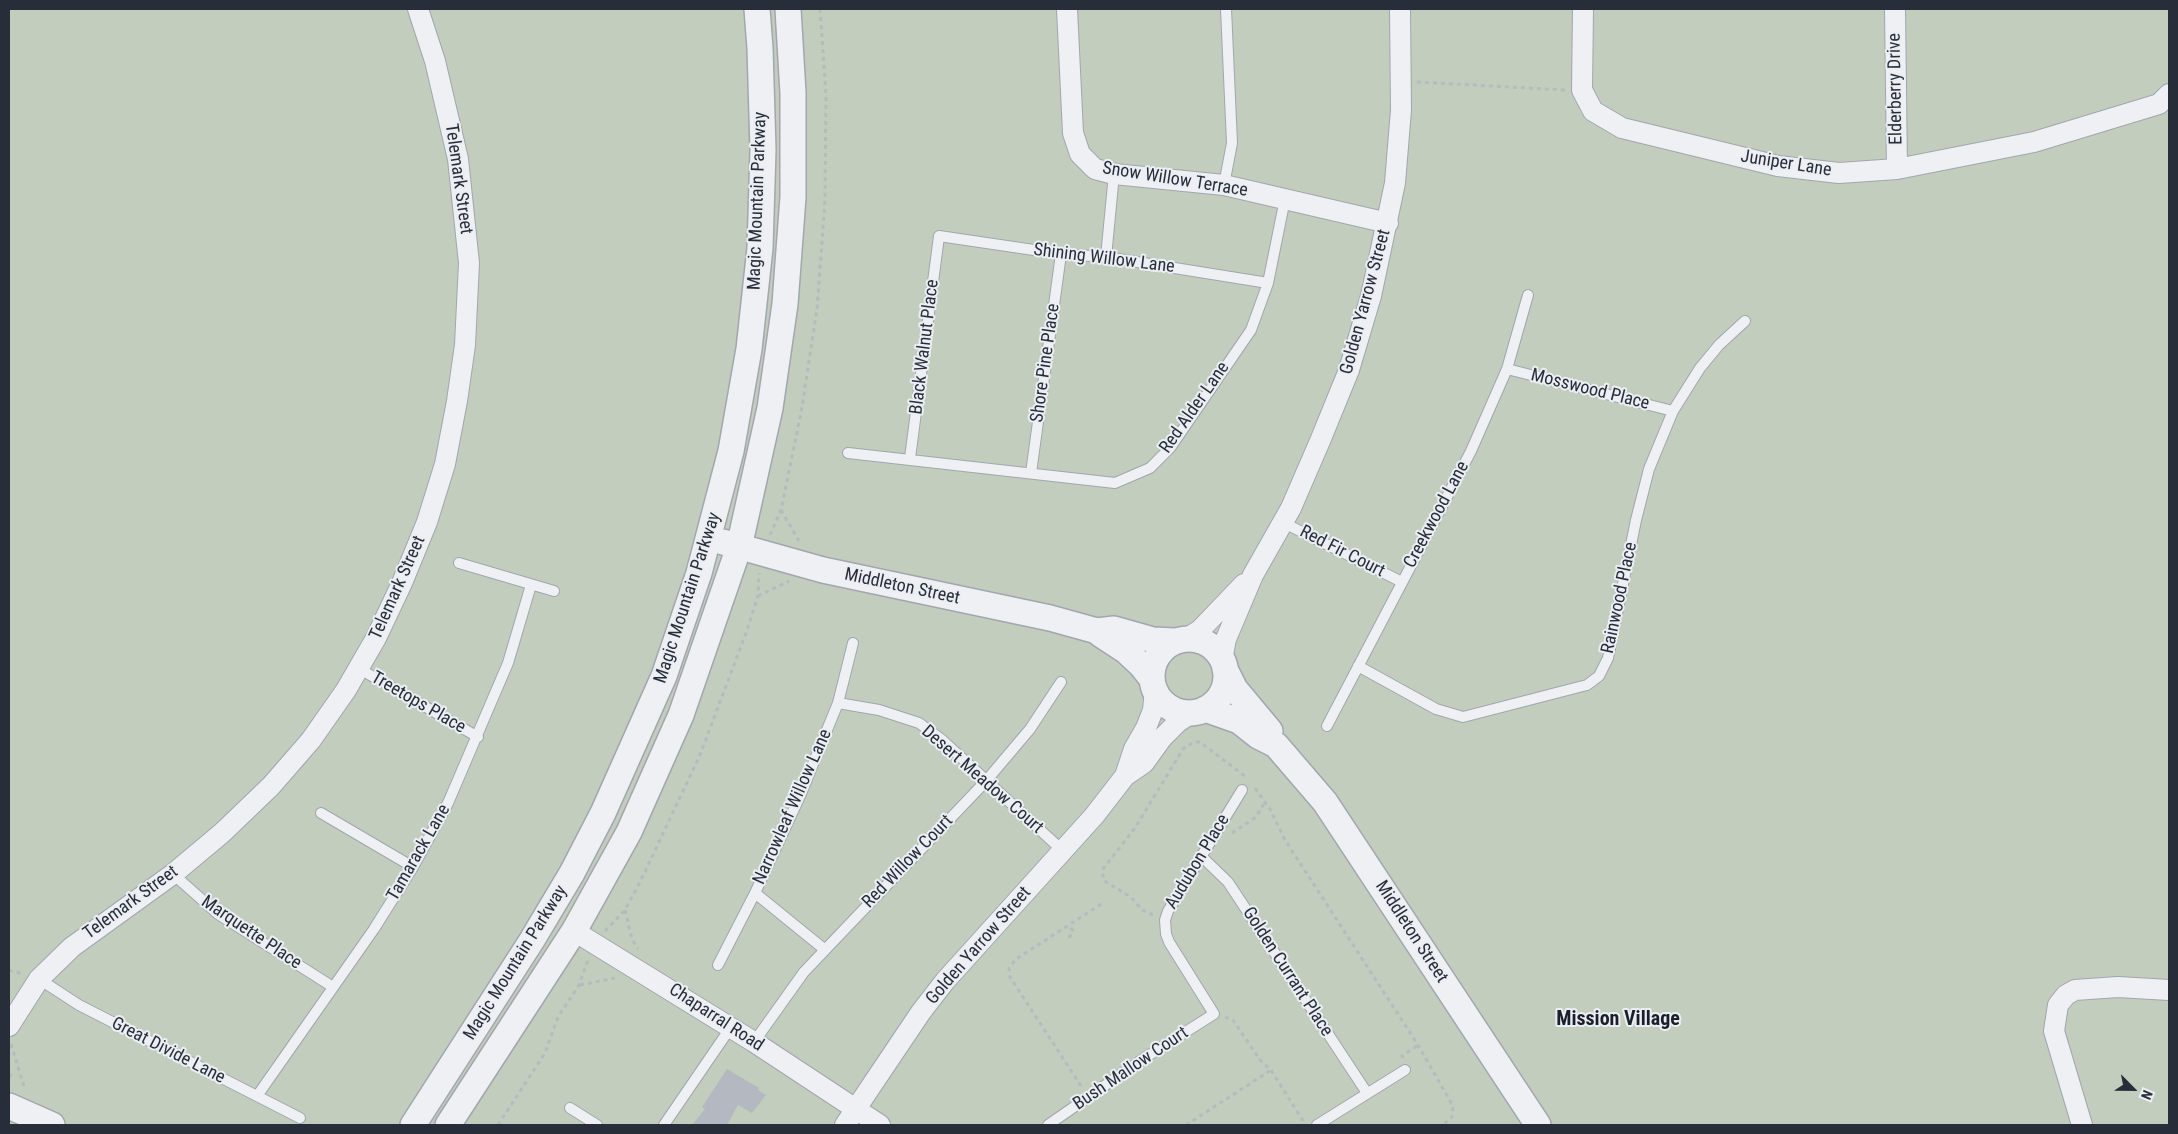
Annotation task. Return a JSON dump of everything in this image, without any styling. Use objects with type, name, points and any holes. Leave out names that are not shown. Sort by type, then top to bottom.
[{"type":"street","name":"Telemark Street","points":[[9,1026],[39,979],[72,947],[173,874],[222,833],[271,786],[311,740],[376,638],[402,583],[427,522],[445,464],[457,401],[467,328],[469,263],[458,159],[435,61],[418,9]]},
{"type":"street","name":"Magic Mountain Parkway","points":[[412,1125],[532,940],[572,874],[603,814],[664,676],[709,538],[731,451],[749,349],[760,248],[763,150],[757,9]]},
{"type":"street","name":"Magic Mountain Parkway","points":[[448,1125],[574,932],[629,832],[658,771],[681,715],[739,547],[770,408],[785,304],[793,197],[793,93],[788,9]]},
{"type":"street","name":"Snow Willow Terrace","points":[[1067,9],[1073,133],[1080,154],[1095,168],[1114,174],[1224,185],[1388,223]]},
{"type":"street","name":"Golden Yarrow Street","points":[[1223,664],[1226,639],[1253,576],[1282,522],[1320,441],[1348,370],[1370,296],[1388,223],[1395,183],[1401,81],[1400,9]]},
{"type":"street","name":"Juniper Lane","points":[[1583,9],[1582,90],[1593,111],[1622,128],[1778,166],[1839,173],[1897,169],[2034,142],[2158,104],[2169,94]]},
{"type":"street","name":"Elderberry Drive","points":[[1895,9],[1897,169]]},
{"type":"street","name":"Middleton Street","points":[[709,538],[823,570],[1050,618],[1097,631],[1114,629],[1153,640],[1180,640]]},
{"type":"street","name":"Golden Yarrow Street","points":[[1180,640],[1200,630],[1253,576]]},
{"type":"street","name":"Middleton Street","points":[[1097,631],[1141,664],[1153,685]]},
{"type":"street","points":[[1180,640],[1198,640],[1208,644],[1223,664],[1225,681],[1221,693],[1214,702],[1199,710],[1181,712],[1170,708],[1161,700],[1153,685],[1157,656],[1165,648],[1180,640]]},
{"type":"street","name":"Middleton Street","points":[[1223,664],[1250,708],[1268,726],[1276,745],[1325,802],[1531,1123]]},
{"type":"street","name":"Golden Yarrow Street","points":[[1125,776],[1134,750],[1153,710],[1153,685]]},
{"type":"street","name":"Middleton Street","points":[[1199,710],[1240,721],[1258,736],[1276,745]]},
{"type":"street","name":"Golden Yarrow Street","points":[[850,1117],[944,981],[1094,816],[1125,776],[1144,763],[1162,738],[1178,722],[1199,710]]},
{"type":"street","name":"Chaparral Road","points":[[574,932],[754,1042],[850,1117],[880,1125]]},
{"type":"street","points":[[2082,1125],[2054,1031],[2054,1017],[2058,1005],[2066,995],[2075,990],[2118,987],[2169,990]]},
{"type":"street","points":[[18,1100],[52,1125]]},
{"type":"lane","points":[[1224,185],[1232,143],[1226,9]]},
{"type":"lane","points":[[1106,257],[1114,174]]},
{"type":"lane","name":"Red Alder Lane","points":[[848,453],[910,458],[1115,483],[1150,468],[1170,448],[1251,330],[1268,283],[1285,198]]},
{"type":"lane","name":"Shining Willow Lane","points":[[939,236],[1061,254],[1106,257],[1268,283]]},
{"type":"lane","name":"Black Walnut Place","points":[[910,458],[939,236]]},
{"type":"lane","name":"Shore Pine Place","points":[[1031,472],[1061,254]]},
{"type":"lane","name":"Creekwood Lane","points":[[1327,726],[1471,451],[1507,368],[1528,295]]},
{"type":"lane","name":"Rainwood Place","points":[[1358,666],[1436,709],[1463,717],[1587,685],[1599,676],[1608,658],[1636,520],[1649,469],[1673,411],[1700,368],[1719,345],[1744,321]]},
{"type":"lane","name":"Mosswood Place","points":[[1507,368],[1673,411]]},
{"type":"lane","name":"Red Fir Court","points":[[1282,522],[1402,582]]},
{"type":"lane","points":[[459,563],[554,591]]},
{"type":"lane","name":"Tamarack Lane","points":[[257,1096],[413,868],[448,803],[478,737],[508,663],[531,585]]},
{"type":"lane","name":"Narrowleaf Willow Lane","points":[[718,965],[755,893],[800,796],[838,703],[852,643]]},
{"type":"lane","name":"Treetops Place","points":[[358,668],[478,737]]},
{"type":"lane","name":"Red Willow Court","points":[[754,1042],[804,972],[824,949],[986,781],[1030,730],[1061,682]]},
{"type":"lane","name":"Desert Meadow Court","points":[[838,703],[879,710],[918,724],[940,739],[1063,851]]},
{"type":"lane","name":"Audubon Place","points":[[1214,1014],[1169,942],[1166,934],[1165,920],[1168,911],[1242,790]]},
{"type":"lane","points":[[321,813],[413,868]]},
{"type":"lane","name":"Golden Currant Place","points":[[1201,856],[1228,882],[1367,1094]]},
{"type":"lane","name":"Marquette Place","points":[[173,874],[218,914],[333,987]]},
{"type":"lane","points":[[755,893],[824,949]]},
{"type":"lane","name":"Great Divide Lane","points":[[39,979],[79,1005],[300,1118]]},
{"type":"lane","name":"Bush Mallow Court","points":[[1048,1125],[1214,1014]]},
{"type":"lane","points":[[664,1125],[731,1027]]},
{"type":"lane","points":[[1317,1125],[1405,1070]]},
{"type":"lane","points":[[570,1108],[597,1125]]},
{"type":"path","points":[[772,532],[781,510],[801,413],[817,309],[825,201],[826,95],[820,9]]},
{"type":"path","points":[[1401,81],[1582,90]]},
{"type":"path","points":[[781,510],[798,540]]},
{"type":"path","points":[[607,929],[624,910],[670,821],[708,737],[733,673],[758,596],[759,571]]},
{"type":"path","points":[[758,596],[780,587]]},
{"type":"path","points":[[1165,920],[1142,910],[1131,897],[1106,882],[1103,874],[1107,863],[1135,828],[1183,750],[1194,742],[1205,744],[1242,773],[1265,802],[1285,840],[1418,1045],[1453,1106],[1452,1117],[1443,1125]]},
{"type":"path","points":[[1227,836],[1254,819],[1265,802]]},
{"type":"path","points":[[1088,1097],[1008,973],[1009,968],[1016,959],[1103,903]]},
{"type":"path","points":[[624,910],[632,939]]},
{"type":"path","points":[[1069,925],[1073,931],[1069,938]]},
{"type":"path","points":[[498,1125],[545,1053],[558,1017],[579,985],[588,960]]},
{"type":"path","points":[[579,985],[611,978]]},
{"type":"path","points":[[1214,1014],[1233,1020],[1260,1060],[1271,1070],[1306,1125]]},
{"type":"path","points":[[9,1037],[18,1100]]},
{"type":"path","points":[[1186,1125],[1271,1070]]},
{"type":"green space","points":[[9,9],[2169,9],[2169,1125],[9,1125]]},
{"type":"building","points":[[727,1069],[759,1088],[758,1090],[766,1095],[752,1113],[738,1105],[727,1125],[692,1125],[705,1109],[702,1107]]},
{"type":"district","name":"Mission Village","points":[[1618,1020]]}]
